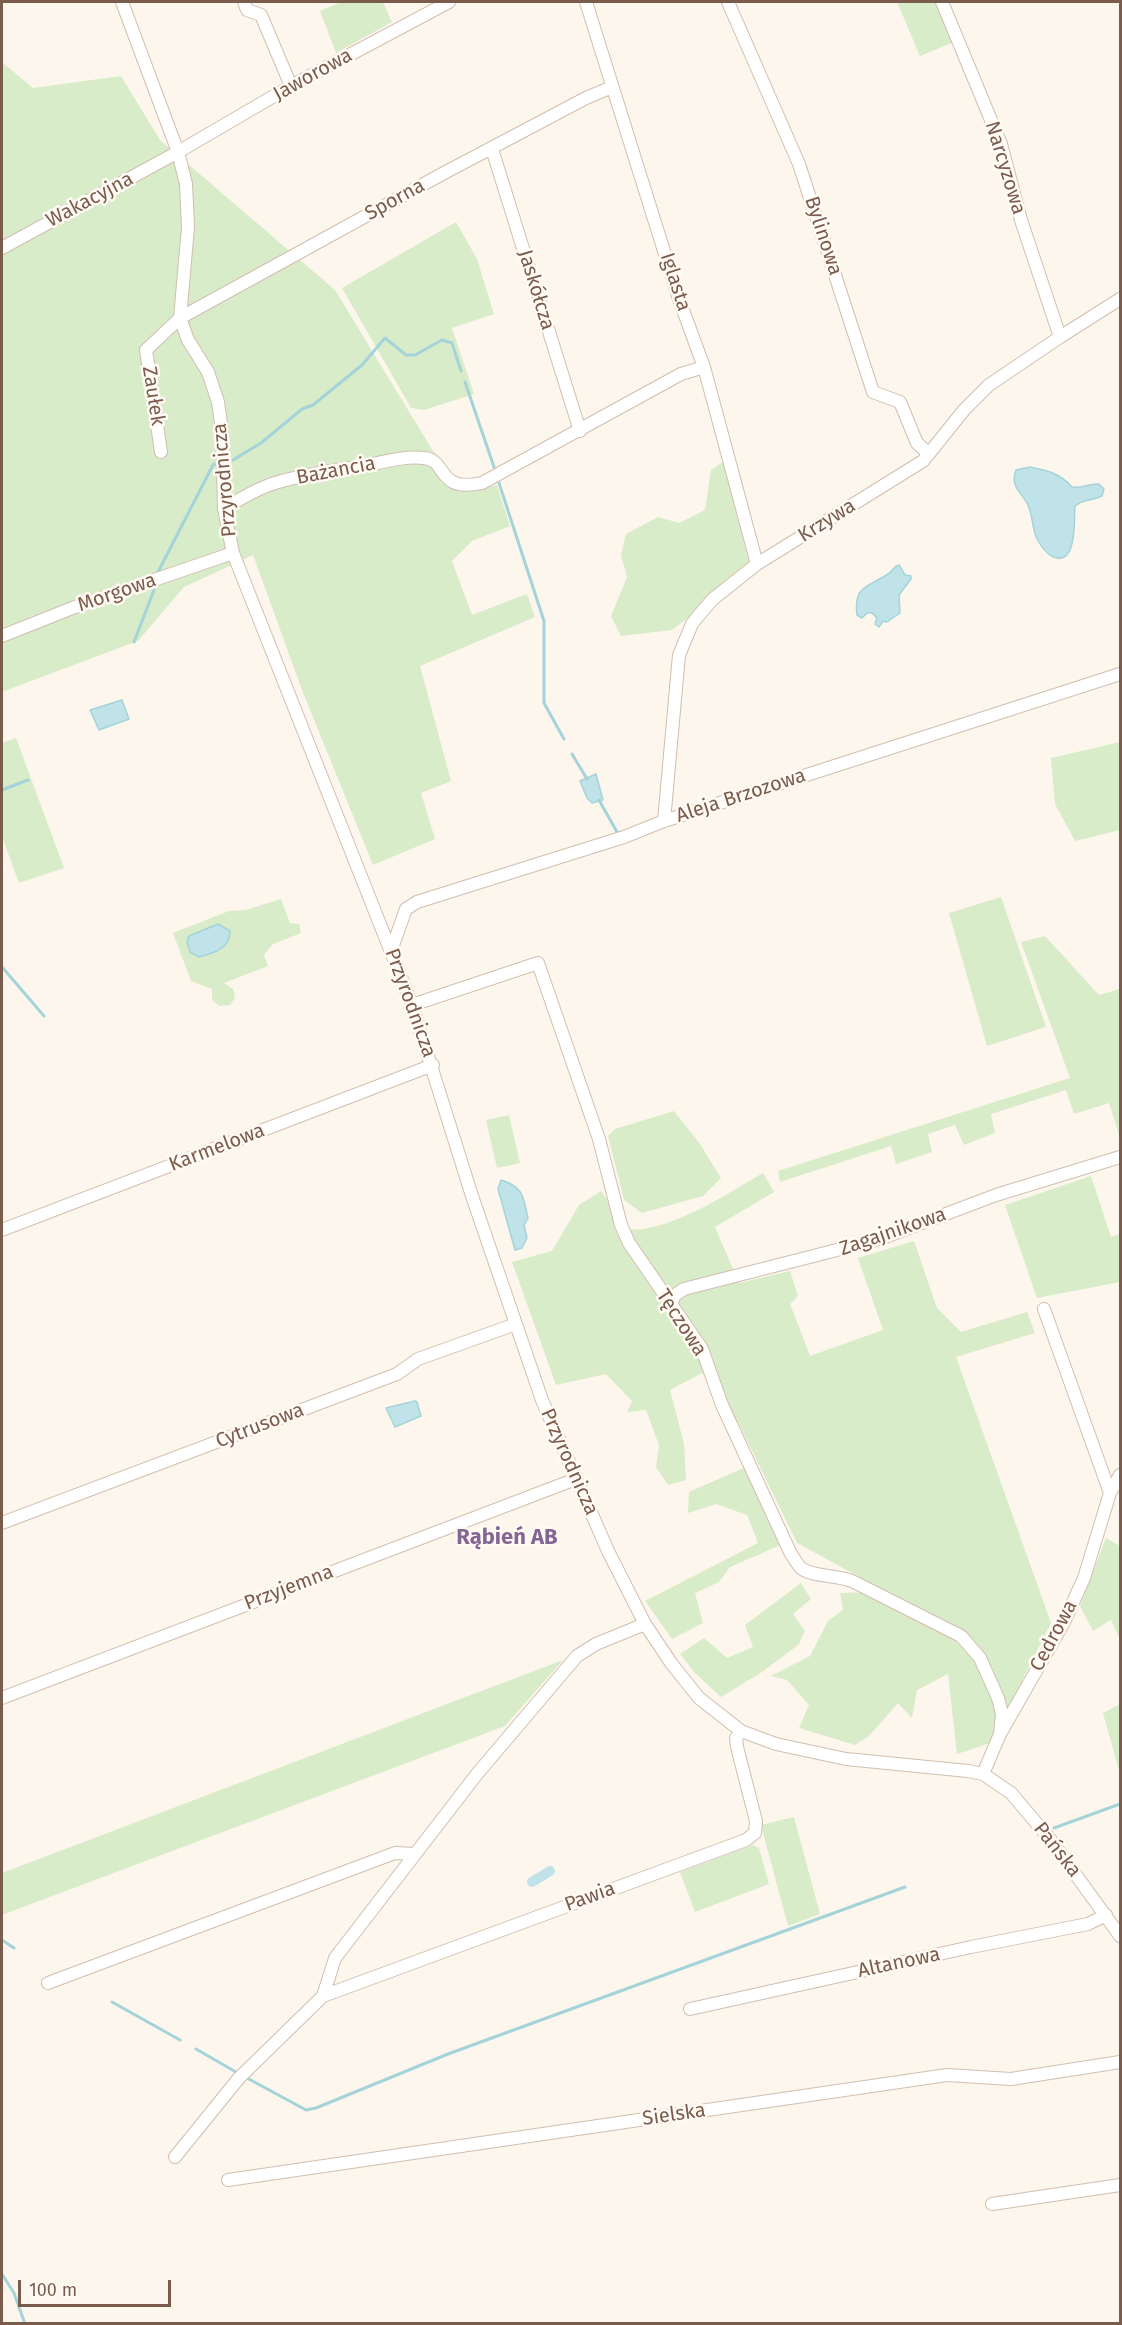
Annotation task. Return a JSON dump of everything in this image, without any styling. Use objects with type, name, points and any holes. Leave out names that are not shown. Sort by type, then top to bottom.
[{"type":"street","name":"Przyrodnicza","points":[[122,2],[178,152],[186,184],[188,205],[180,318],[188,339],[208,372],[218,402],[222,430],[224,509],[233,553],[412,1005],[433,1065],[472,1196],[542,1400],[608,1551],[645,1624],[670,1663],[699,1698],[741,1731],[776,1744],[846,1759],[983,1774]]},
{"type":"street","points":[[244,2],[247,10],[261,15],[291,86]]},
{"type":"street","name":"Jaworowa","points":[[178,152],[291,86],[449,2]]},
{"type":"street","name":"Iglasta","points":[[586,2],[679,299],[704,367],[757,564]]},
{"type":"street","name":"Bylinowa","points":[[728,2],[799,164],[873,392],[900,402],[917,443],[929,454]]},
{"type":"street","name":"Narcyzowa","points":[[942,2],[1000,144],[1021,220],[1060,337]]},
{"type":"street","name":"Sporna","points":[[180,318],[586,98],[612,87]]},
{"type":"street","name":"Jaskółcza","points":[[492,149],[580,431]]},
{"type":"street","name":"Wakacyjna","points":[[2,248],[178,152]]},
{"type":"street","name":"Krzywa","points":[[664,821],[678,655],[692,624],[713,599],[757,564],[912,469],[929,454],[964,410],[989,385],[1120,299]]},
{"type":"street","name":"Zaułek","points":[[161,452],[146,350],[180,318]]},
{"type":"street","points":[[580,431],[681,374],[704,367]]},
{"type":"street","name":"Bażancia","points":[[224,509],[276,483],[404,458],[426,458],[437,465],[446,478],[456,484],[468,486],[482,483],[580,431]]},
{"type":"street","name":"Morgowa","points":[[2,636],[75,607],[233,553]]},
{"type":"street","name":"Aleja Brzozowa","points":[[391,951],[406,909],[417,902],[624,837],[664,821],[1120,674]]},
{"type":"street","name":"Tęczowa","points":[[412,1005],[538,963],[599,1139],[621,1225],[629,1243],[702,1349],[735,1435],[790,1552],[800,1567],[820,1575],[840,1576],[852,1581],[961,1636],[980,1658],[998,1698],[1002,1714],[1000,1734]]},
{"type":"street","name":"Karmelowa","points":[[2,1230],[433,1065]]},
{"type":"street","name":"Zagajnikowa","points":[[670,1305],[675,1295],[684,1289],[817,1257],[880,1239],[996,1195],[1120,1156]]},
{"type":"street","points":[[1044,1309],[1110,1493]]},
{"type":"street","name":"Cytrusowa","points":[[2,1523],[397,1374],[418,1359],[516,1324]]},
{"type":"street","name":"Cedrowa","points":[[983,1774],[1000,1734],[1064,1622],[1084,1578],[1110,1493],[1120,1475]]},
{"type":"street","name":"Przyjemna","points":[[2,1698],[576,1479]]},
{"type":"street","name":"Pawia","points":[[323,1996],[335,1958],[477,1774],[577,1656],[596,1644],[645,1624]]},
{"type":"street","name":"Pawia","points":[[175,2157],[239,2078],[323,1996],[746,1840],[755,1833],[756,1821],[737,1747],[736,1738],[741,1731]]},
{"type":"street","name":"Pańska","points":[[983,1774],[1011,1793],[1030,1814],[1120,1936]]},
{"type":"street","points":[[48,1983],[395,1853],[415,1854]]},
{"type":"street","name":"Altanowa","points":[[690,2009],[971,1947],[1088,1924],[1106,1915]]},
{"type":"street","name":"Sielska","points":[[228,2180],[947,2075],[1011,2079],[1120,2062]]},
{"type":"street","points":[[992,2204],[1120,2185]]},
{"type":"green space","points":[[341,2],[383,2],[392,22],[336,53],[320,11]]},
{"type":"green space","points":[[897,2],[937,2],[954,42],[920,56]]},
{"type":"green space","points":[[2,62],[33,88],[121,76],[160,140],[335,290],[458,492],[497,485],[510,526],[472,541],[452,561],[472,615],[527,594],[535,617],[420,666],[451,781],[421,793],[435,839],[373,865],[302,690],[253,555],[184,587],[138,641],[2,692]]},
{"type":"green space","points":[[456,222],[477,259],[494,314],[452,328],[474,394],[424,410],[411,408],[342,288]]},
{"type":"green space","points":[[723,462],[751,570],[672,630],[621,636],[611,616],[627,577],[621,555],[626,534],[658,517],[679,523],[705,510],[711,470]]},
{"type":"green space","points":[[16,738],[64,868],[19,883],[2,837],[2,743]]},
{"type":"green space","points":[[1120,742],[1120,830],[1075,841],[1055,804],[1051,758]]},
{"type":"green space","points":[[1001,897],[1046,1027],[987,1046],[949,913]]},
{"type":"green space","points":[[281,899],[290,923],[299,924],[301,933],[273,944],[264,955],[268,966],[224,983],[233,989],[235,998],[230,1005],[219,1006],[212,1000],[212,989],[191,981],[173,933],[229,911],[246,910]]},
{"type":"green space","points":[[1045,936],[1099,995],[1120,989],[1120,1138],[1109,1103],[1074,1114],[1066,1090],[991,1114],[995,1133],[964,1145],[955,1125],[928,1134],[932,1152],[896,1164],[891,1146],[780,1182],[778,1171],[1070,1078],[1021,942]]},
{"type":"green space","points":[[674,1111],[700,1144],[721,1178],[703,1196],[642,1213],[624,1200],[608,1136],[615,1129]]},
{"type":"green space","points":[[509,1115],[520,1163],[497,1168],[486,1120]]},
{"type":"green space","points":[[763,1173],[774,1192],[715,1227],[739,1283],[790,1271],[798,1296],[790,1304],[810,1356],[883,1330],[858,1258],[914,1241],[937,1308],[961,1332],[1027,1312],[1035,1333],[956,1357],[1051,1623],[1006,1712],[981,1650],[966,1635],[797,1543],[739,1424],[702,1373],[670,1390],[684,1444],[686,1480],[668,1485],[656,1467],[659,1445],[646,1410],[627,1412],[632,1401],[606,1374],[556,1385],[512,1262],[552,1251],[579,1205],[601,1191],[627,1229],[642,1229],[678,1219]]},
{"type":"green space","points":[[1091,1176],[1111,1237],[1120,1234],[1120,1282],[1037,1298],[1005,1205]]},
{"type":"green space","points":[[746,1467],[783,1544],[730,1567],[719,1582],[695,1593],[703,1623],[672,1639],[645,1601],[758,1543],[747,1515],[716,1504],[688,1513],[689,1492]]},
{"type":"green space","points":[[1106,1538],[1120,1546],[1120,1639],[1111,1620],[1093,1631],[1080,1606]]},
{"type":"green space","points":[[801,1583],[811,1599],[793,1614],[805,1631],[798,1645],[762,1672],[721,1697],[694,1672],[680,1654],[704,1638],[727,1658],[753,1647],[745,1625]]},
{"type":"green space","points":[[867,1592],[951,1637],[985,1668],[1000,1715],[990,1743],[957,1754],[948,1674],[917,1690],[912,1718],[898,1703],[869,1736],[855,1745],[799,1728],[809,1705],[787,1680],[771,1676],[810,1656],[828,1621],[843,1610],[840,1593]]},
{"type":"green space","points":[[563,1660],[505,1726],[2,1915],[2,1873]]},
{"type":"green space","points":[[1120,1704],[1120,1774],[1103,1713]]},
{"type":"green space","points":[[794,1817],[820,1914],[788,1926],[761,1825]]},
{"type":"green space","points":[[753,1845],[759,1848],[769,1884],[695,1912],[680,1872]]},
{"type":"water","points":[[1030,467],[1053,473],[1072,487],[1099,484],[1104,489],[1102,496],[1075,506],[1073,538],[1068,553],[1063,557],[1051,556],[1039,542],[1035,535],[1029,507],[1015,484],[1016,470]]},
{"type":"water","points":[[899,565],[905,575],[911,576],[899,595],[900,613],[887,622],[883,621],[879,627],[875,624],[877,618],[872,613],[867,613],[862,618],[857,615],[857,598],[864,588]]},
{"type":"water","points":[[122,700],[129,719],[99,730],[90,710]]},
{"type":"water","points":[[596,774],[603,800],[592,803],[587,798],[580,781]]},
{"type":"water","points":[[218,924],[230,931],[227,942],[221,949],[199,957],[190,952],[187,942],[189,936]]},
{"type":"water","points":[[501,1180],[514,1186],[521,1194],[528,1218],[524,1225],[527,1238],[522,1248],[515,1250],[498,1189]]},
{"type":"water","points":[[415,1401],[421,1416],[395,1427],[386,1408]]},
{"type":"waterway","points":[[233,460],[261,443],[302,409],[313,405],[362,365],[385,338],[406,355],[415,355],[442,340],[452,343],[461,371]]},
{"type":"waterway","points":[[465,382],[495,470]]},
{"type":"waterway","points":[[157,574],[213,465],[218,463]]},
{"type":"waterway","points":[[499,483],[544,621],[544,703],[564,739]]},
{"type":"waterway","points":[[134,642],[154,590]]},
{"type":"waterway","points":[[572,754],[587,779]]},
{"type":"waterway","points":[[2,790],[28,780]]},
{"type":"waterway","points":[[599,800],[617,832]]},
{"type":"waterway","points":[[2,967],[44,1016]]},
{"type":"waterway","points":[[1054,1828],[1120,1804]]},
{"type":"waterway","points":[[532,1882],[550,1871]]},
{"type":"waterway","points":[[247,2078],[306,2110],[316,2108],[448,2054],[905,1887]]},
{"type":"waterway","points":[[2,1940],[14,1948]]},
{"type":"waterway","points":[[112,2002],[180,2040]]},
{"type":"waterway","points":[[196,2049],[236,2072]]},
{"type":"waterway","points":[[2,2274],[14,2293],[25,2324]]},
{"type":"district","name":"Rąbień AB","points":[[507,1538]]}]
